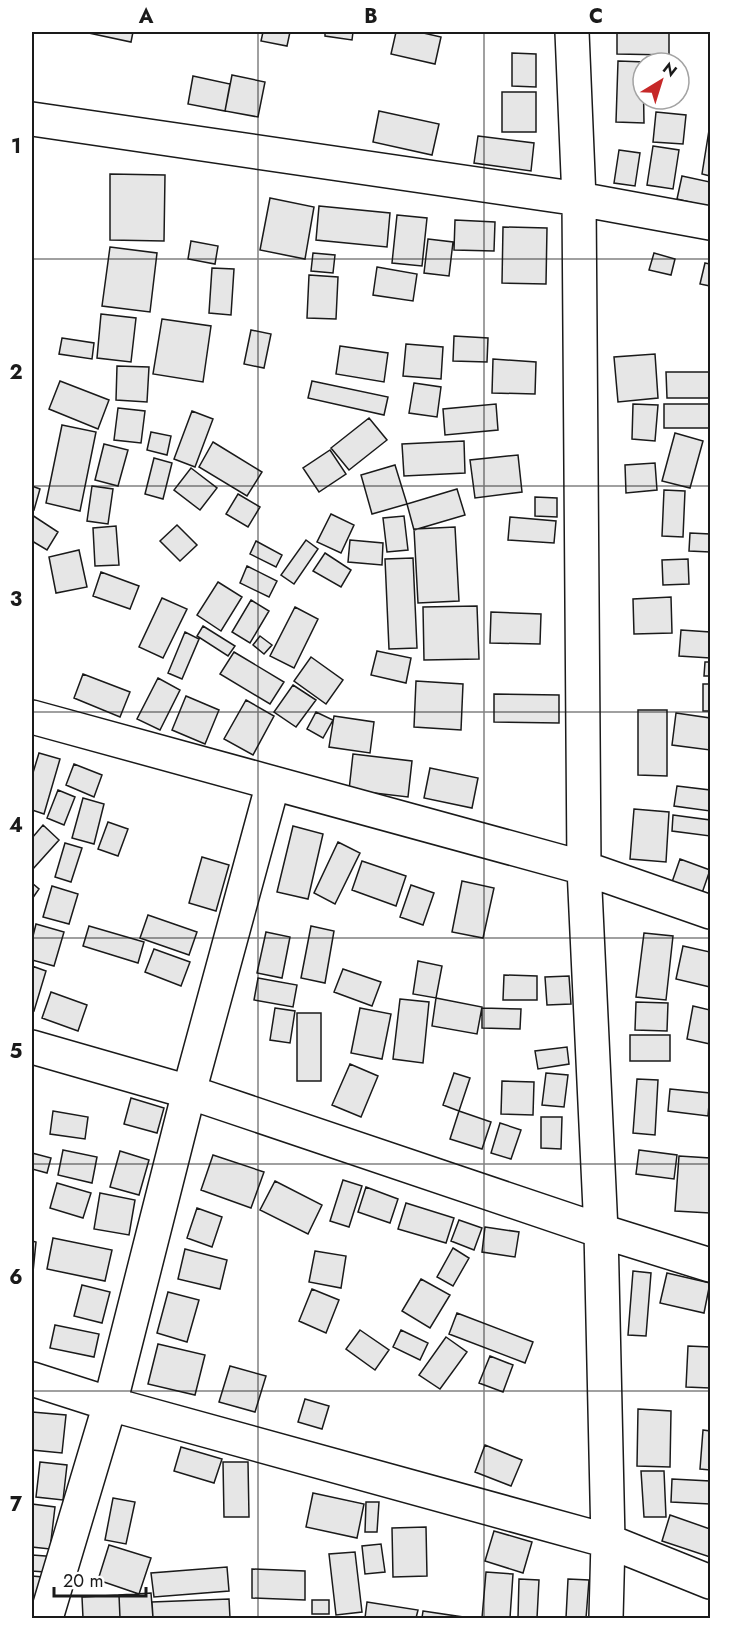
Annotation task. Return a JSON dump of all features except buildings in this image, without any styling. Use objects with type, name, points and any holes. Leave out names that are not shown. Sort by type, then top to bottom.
[{"type":"street","points":[[572,32],[579,199],[584,868],[601,1231],[608,1541],[606,1618]]},
{"type":"street","points":[[32,119],[579,199],[711,224]]},
{"type":"street","points":[[32,717],[584,868],[711,912]]},
{"type":"street","points":[[46,1618],[110,1404],[189,1092],[273,783]]},
{"type":"street","points":[[32,1047],[189,1092],[601,1231],[711,1265]]},
{"type":"street","points":[[32,1379],[110,1404],[608,1541],[711,1582]]}]
